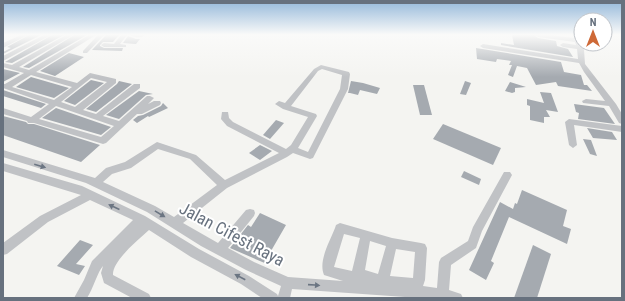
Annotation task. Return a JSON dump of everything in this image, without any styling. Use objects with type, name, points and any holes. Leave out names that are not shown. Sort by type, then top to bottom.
[{"type":"street","points":[[3,59],[22,49]]},
{"type":"street","points":[[12,68],[45,49]]},
{"type":"street","points":[[4,87],[70,49]]},
{"type":"street","points":[[85,52],[88,49]]},
{"type":"street","points":[[502,49],[582,62]]},
{"type":"street","points":[[582,52],[582,62],[586,71],[612,104],[622,121]]},
{"type":"street","points":[[3,66],[78,86]]},
{"type":"street","points":[[175,223],[224,186],[262,168],[289,151],[313,116],[282,106],[316,70],[321,67],[346,74],[344,89],[310,156],[289,151],[230,124],[225,118],[225,114]]},
{"type":"street","points":[[32,121],[91,75],[113,81],[77,110]]},
{"type":"street","points":[[97,118],[137,86]]},
{"type":"street","points":[[4,87],[121,125]]},
{"type":"street","points":[[4,111],[32,121],[101,141],[105,140],[130,116],[153,101]]},
{"type":"street","points":[[586,101],[612,104]]},
{"type":"street","points":[[573,145],[569,122],[622,128]]},
{"type":"street","points":[[78,189],[109,171],[128,165],[157,146],[193,157],[224,186]]},
{"type":"street","name":"Jalan Cifest Raya","points":[[3,153],[92,181],[151,209],[220,250],[288,283],[357,280],[457,298]]},
{"type":"street","points":[[3,167],[78,189],[144,221],[195,253],[245,280],[273,298]]},
{"type":"street","points":[[443,295],[443,271],[445,262],[472,244],[477,230],[506,175]]},
{"type":"street","points":[[3,250],[44,219],[90,195]]},
{"type":"street","points":[[220,250],[250,213]]},
{"type":"street","points":[[80,298],[89,284],[96,265],[144,221]]},
{"type":"street","points":[[144,221],[108,266],[106,272],[108,279],[145,298]]},
{"type":"street","points":[[340,228],[366,235],[392,243],[421,248],[418,283],[413,286],[390,281],[382,282],[357,280],[328,271],[328,262],[340,228]]},
{"type":"street","points":[[357,280],[366,235]]},
{"type":"street","points":[[382,282],[392,243]]},
{"type":"street","points":[[284,298],[288,283]]},
{"type":"building","points":[[9,49],[13,49],[3,54],[3,52]]},
{"type":"building","points":[[28,49],[38,49],[12,63],[5,62]]},
{"type":"building","points":[[52,49],[62,49],[29,68],[23,67]]},
{"type":"building","points":[[93,49],[123,49],[122,51],[92,50]]},
{"type":"building","points":[[476,49],[482,49],[561,62],[564,72],[581,75],[584,85],[587,85],[592,91],[558,86],[556,82],[536,85],[527,68],[517,66],[513,77],[508,75],[512,65],[509,65],[511,61],[497,59],[496,62],[477,59]]},
{"type":"building","points":[[525,49],[568,49],[573,57]]},
{"type":"building","points":[[69,53],[84,57],[55,76],[40,71]]},
{"type":"building","points":[[3,69],[20,73],[3,82]]},
{"type":"building","points":[[31,77],[69,88],[54,98],[16,87]]},
{"type":"building","points":[[91,80],[104,83],[75,105],[64,101]]},
{"type":"building","points":[[119,81],[132,84],[96,112],[86,109],[117,84]]},
{"type":"building","points":[[351,81],[380,88],[377,94],[360,90],[358,95],[348,93]]},
{"type":"building","points":[[465,81],[471,83],[466,95],[460,94]]},
{"type":"building","points":[[510,82],[526,87],[515,88],[515,92],[512,93],[505,91]]},
{"type":"building","points":[[413,85],[424,85],[432,115],[420,115]]},
{"type":"building","points":[[3,90],[46,104],[41,108],[3,96]]},
{"type":"building","points":[[139,91],[153,94],[146,95],[119,119],[106,115]]},
{"type":"building","points":[[540,92],[551,93],[558,112],[546,110],[550,117],[544,117],[544,123],[530,120],[530,106],[527,105],[527,99],[544,103]]},
{"type":"building","points":[[163,103],[168,108],[149,117],[148,116],[137,123],[133,120],[138,116],[161,106]]},
{"type":"building","points":[[574,104],[604,108],[615,124],[578,119],[579,113],[576,112]]},
{"type":"building","points":[[56,108],[111,127],[101,135],[42,118]]},
{"type":"building","points":[[3,116],[26,122],[28,124],[34,124],[100,145],[81,162],[3,135]]},
{"type":"building","points":[[276,120],[284,123],[270,139],[263,135]]},
{"type":"building","points":[[443,124],[501,148],[493,165],[433,139]]},
{"type":"building","points":[[587,128],[612,132],[617,140],[593,138]]},
{"type":"building","points":[[583,139],[591,140],[597,156],[590,154]]},
{"type":"building","points":[[260,145],[272,151],[260,160],[249,153]]},
{"type":"building","points":[[464,171],[481,179],[479,185],[461,177]]},
{"type":"building","points":[[522,190],[567,210],[563,226],[571,229],[567,244],[509,217],[491,261],[494,263],[486,280],[469,270],[500,202],[513,209],[515,203],[517,204]]},
{"type":"building","points":[[260,213],[286,225],[271,251],[274,252],[267,264],[230,248],[248,225],[251,227]]},
{"type":"building","points":[[80,240],[93,245],[76,264],[85,266],[79,275],[57,266]]},
{"type":"building","points":[[533,245],[551,254],[537,298],[514,298]]}]
